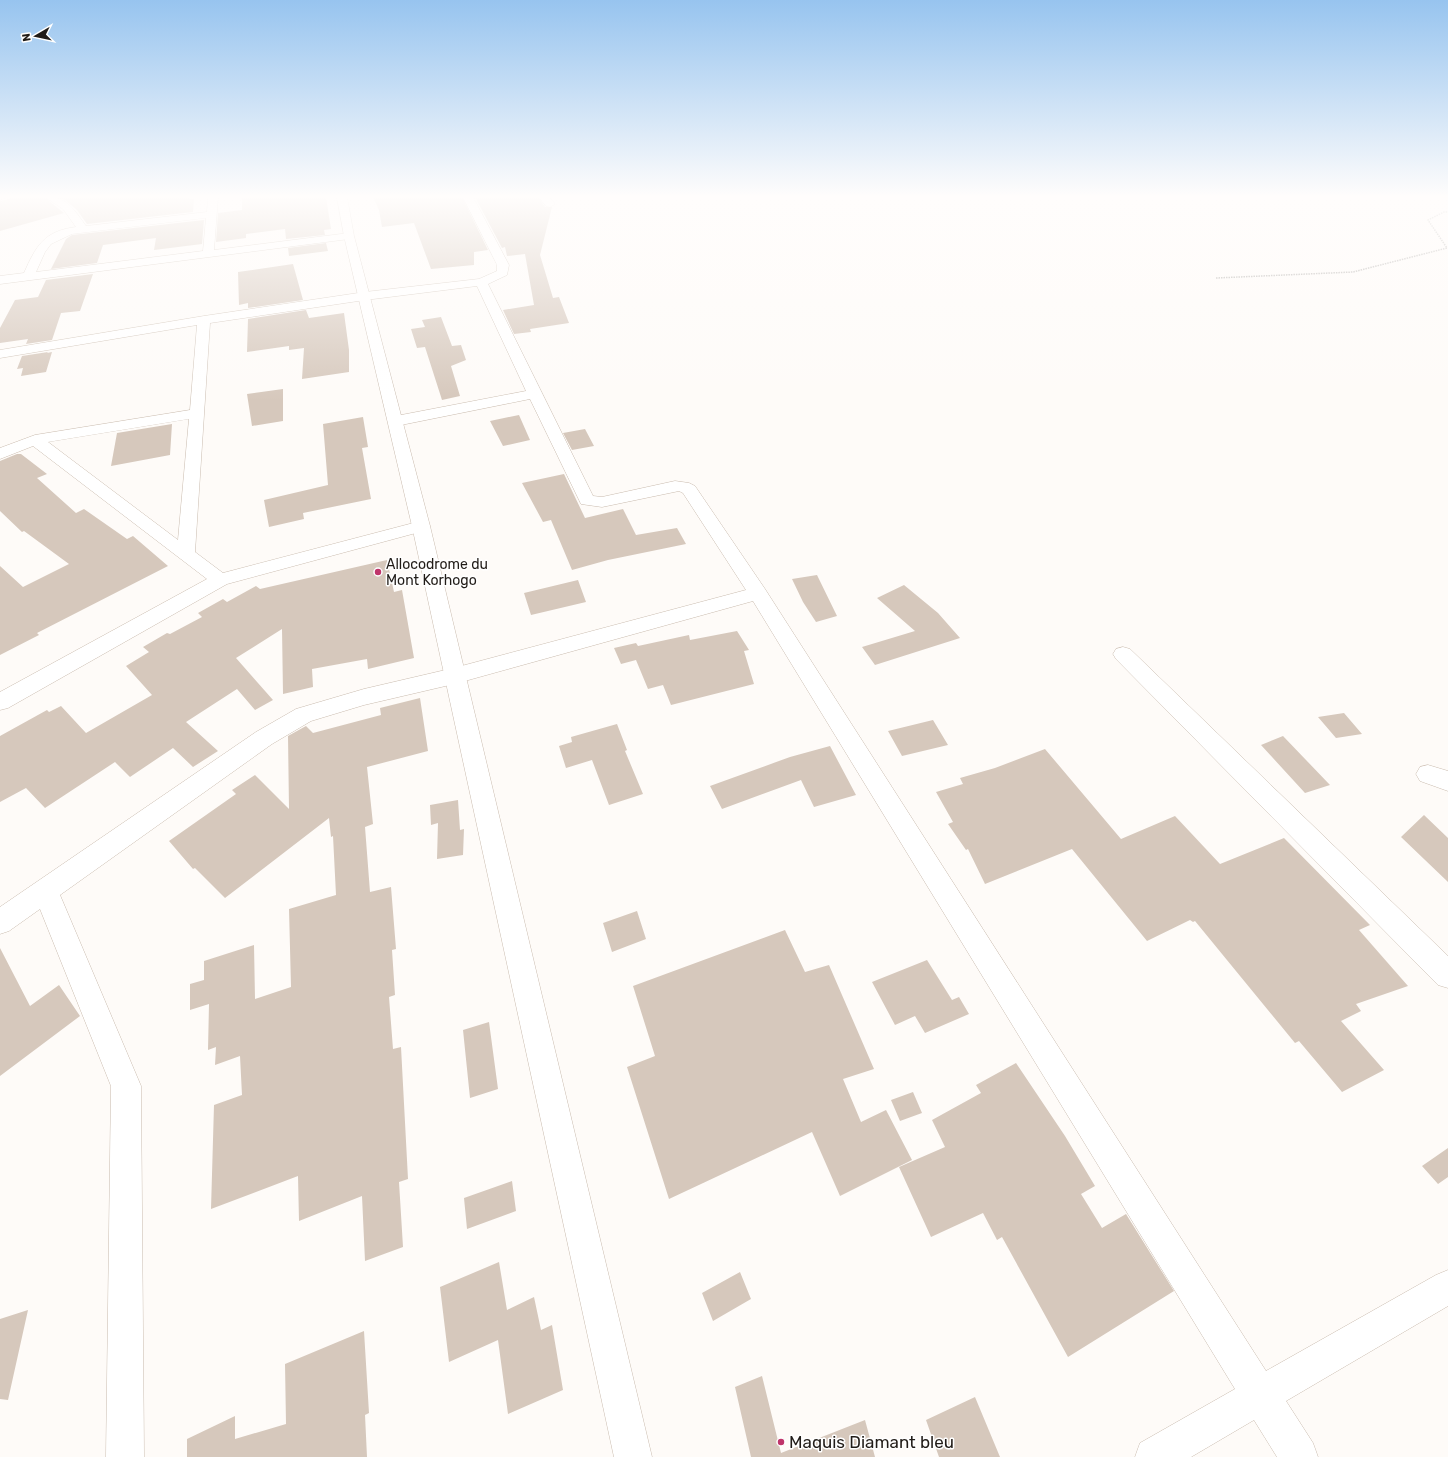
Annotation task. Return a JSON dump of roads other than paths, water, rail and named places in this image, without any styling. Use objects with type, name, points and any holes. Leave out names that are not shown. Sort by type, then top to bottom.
[{"type":"street","points":[[29,276],[34,265]]},
{"type":"street","points":[[0,280],[115,265]]},
{"type":"street","points":[[357,265],[421,526],[633,1457]]},
{"type":"street","points":[[0,354],[204,320],[365,296],[481,282],[503,273],[503,265]]},
{"type":"street","points":[[481,282],[587,500],[602,502],[675,486],[683,486],[689,490],[758,593],[1260,1397],[1299,1457]]},
{"type":"street","points":[[186,554],[204,320]]},
{"type":"street","points":[[396,421],[535,394]]},
{"type":"street","points":[[0,454],[35,440],[198,413]]},
{"type":"street","points":[[35,440],[220,580]]},
{"type":"street","points":[[0,702],[220,580],[421,526]]},
{"type":"street","points":[[0,922],[258,743],[304,715],[364,697],[454,676],[758,593]]},
{"type":"street","points":[[1123,654],[1448,975]]},
{"type":"street","points":[[45,890],[126,1086],[125,1457]]},
{"type":"street","points":[[1154,1457],[1448,1287]]},
{"type":"place","name":"Allocodrome du Mont Korhogo","points":[[378,572]]},
{"type":"place","name":"Maquis Diamant bleu","points":[[781,1442]]}]
